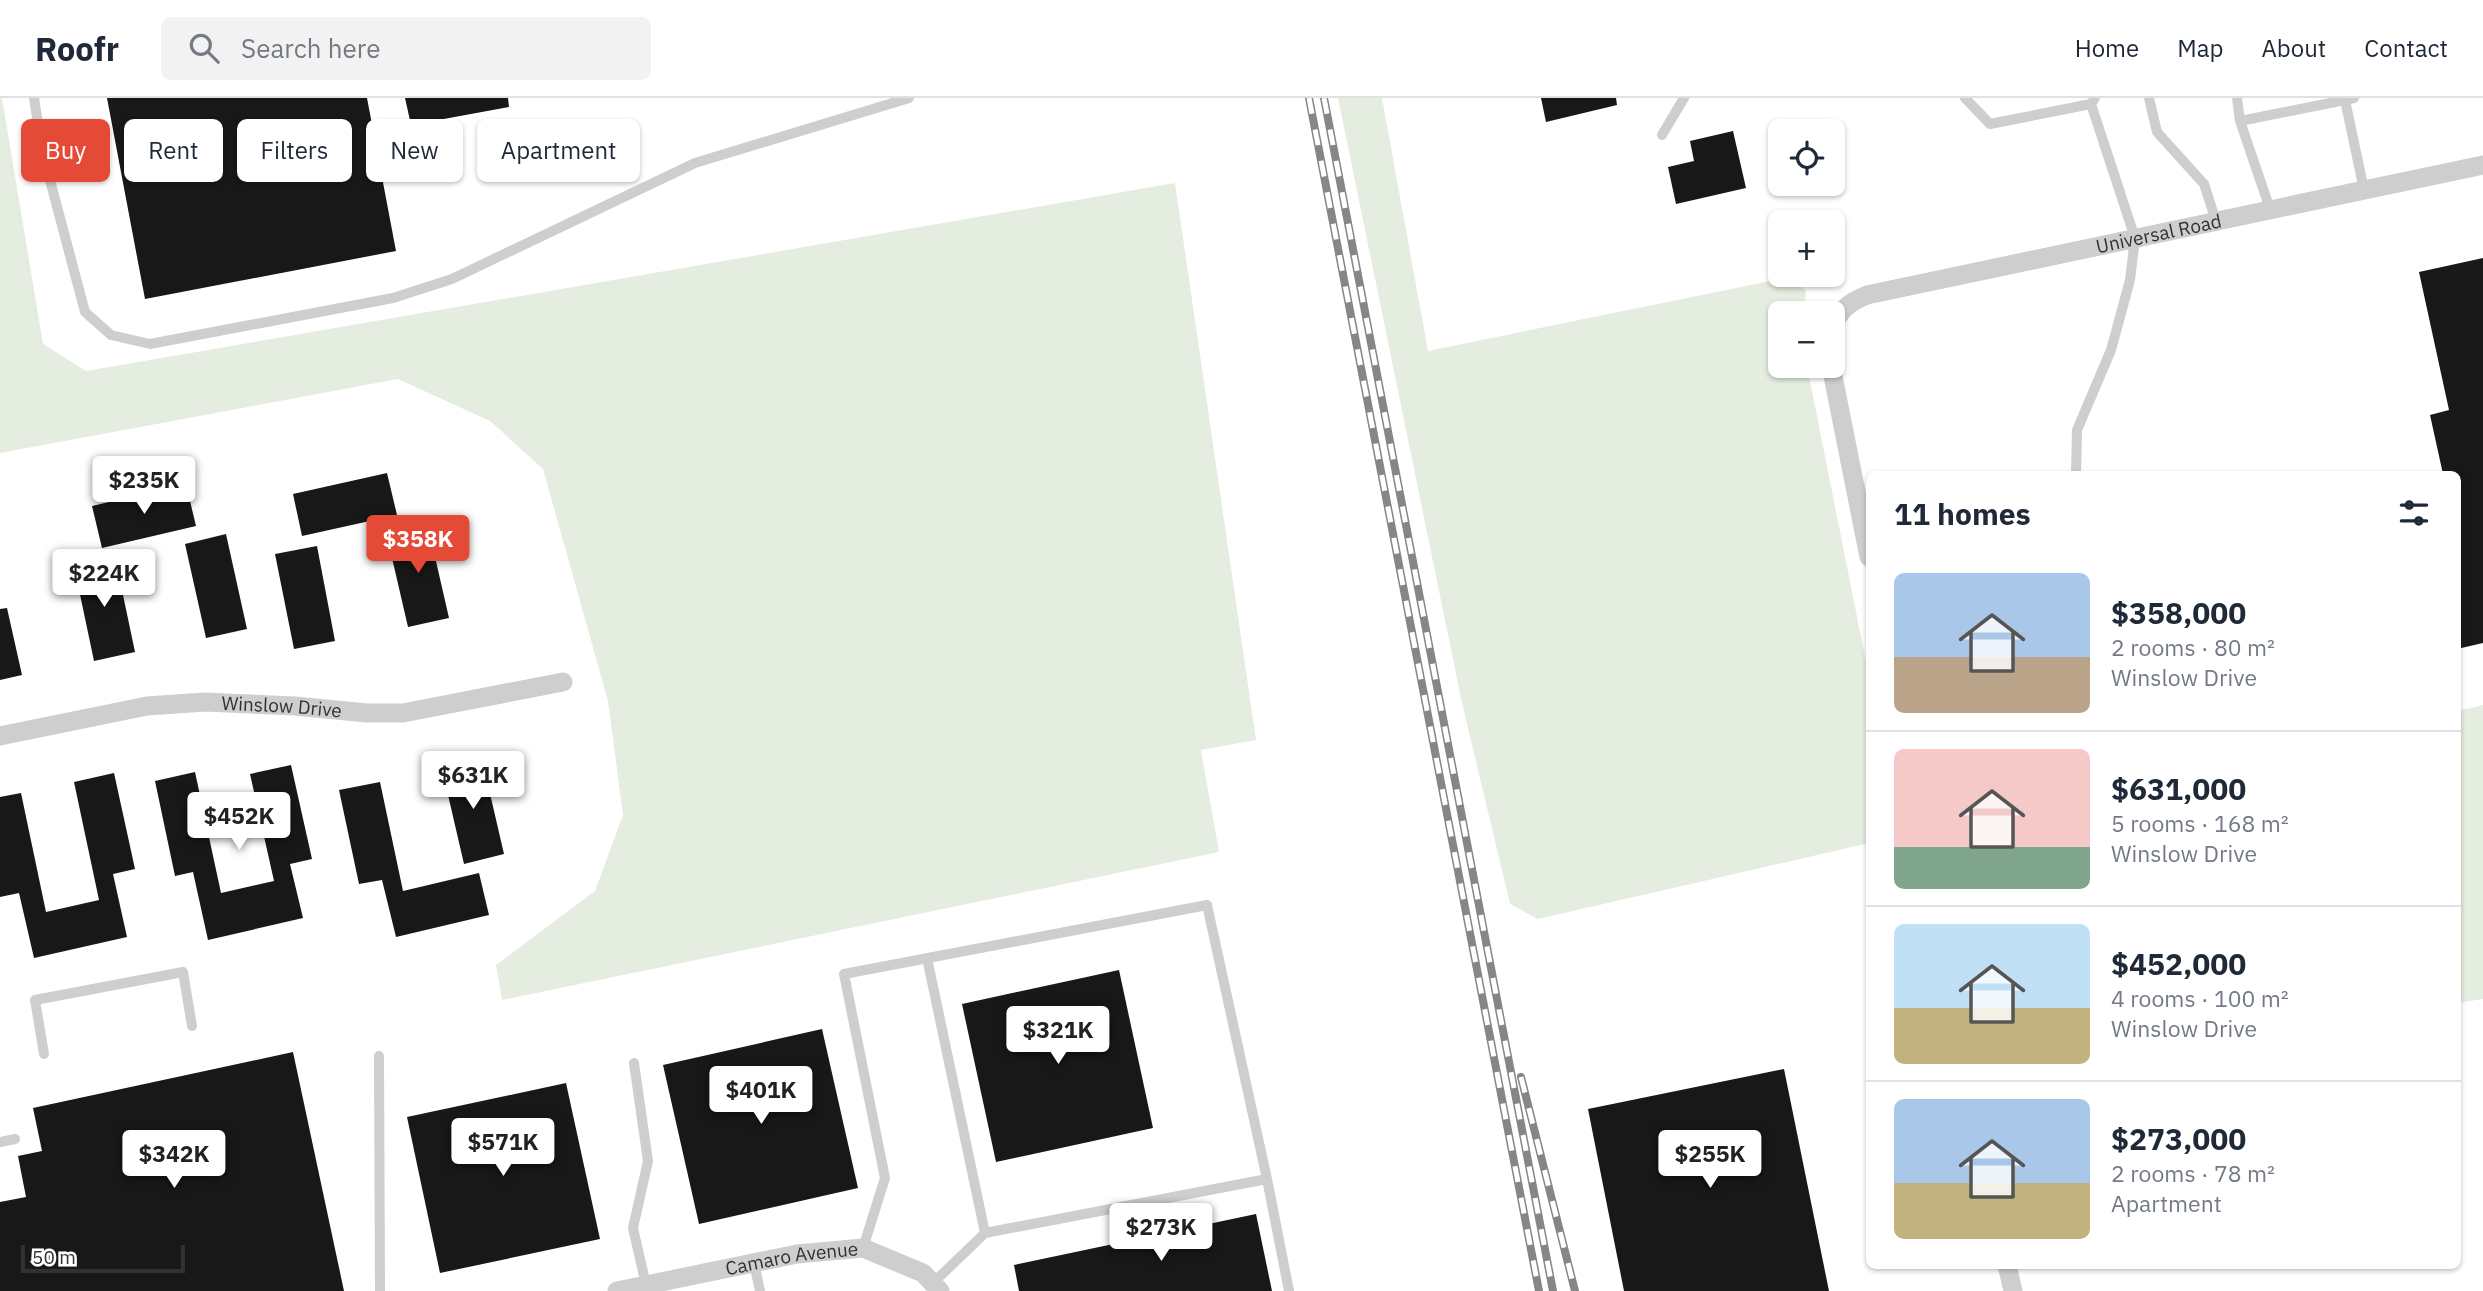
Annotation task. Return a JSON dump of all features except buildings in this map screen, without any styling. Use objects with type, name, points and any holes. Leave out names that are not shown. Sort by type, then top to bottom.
[{"type":"street","name":"Universal Road","points":[[1845,308],[1851,301],[1867,295],[2483,165]]},
{"type":"street","points":[[1833,378],[1866,542]]},
{"type":"street","name":"Winslow Drive","points":[[0,736],[148,706],[205,702],[403,713],[563,682]]},
{"type":"street","name":"Camaro Avenue","points":[[617,1291],[797,1254],[863,1248],[932,1282]]},
{"type":"street","points":[[2008,1269],[2013,1291]]},
{"type":"lane","points":[[34,98],[42,150],[86,313],[111,335],[150,344],[405,295],[452,279],[695,163],[909,98]]},
{"type":"lane","points":[[1662,135],[1684,98]]},
{"type":"lane","points":[[1965,98],[1990,124],[2093,101],[2134,238],[2130,280],[2111,350],[2077,430],[2076,471]]},
{"type":"lane","points":[[2149,98],[2157,132],[2204,184],[2216,221]]},
{"type":"lane","points":[[2237,98],[2240,121],[2270,209]]},
{"type":"lane","points":[[2240,121],[2350,99],[2364,190]]},
{"type":"lane","points":[[863,1248],[885,1178],[844,974],[1207,905],[1289,1291]]},
{"type":"lane","points":[[926,958],[985,1233]]},
{"type":"lane","points":[[44,1055],[35,1000],[48,997],[183,972],[192,1026]]},
{"type":"lane","points":[[379,1056],[380,1291]]},
{"type":"lane","points":[[634,1063],[648,1161],[633,1228],[646,1285]]},
{"type":"lane","points":[[0,1142],[15,1139]]},
{"type":"lane","points":[[932,1282],[985,1233],[1267,1179]]},
{"type":"lane","points":[[754,1263],[760,1291]]},
{"type":"shaded area","points":[[0,98],[43,344],[86,371],[1175,183],[1256,740],[1201,750],[1219,852],[502,1000],[496,965],[595,891],[623,815],[608,701],[543,469],[490,421],[398,379],[0,453]]},
{"type":"shaded area","points":[[1338,98],[1382,98],[1428,351],[1768,281],[1768,287],[1801,287],[1806,290],[1805,301],[1768,301],[1768,378],[1809,378],[1866,662],[1866,844],[1538,919],[1510,904],[1462,703]]},
{"type":"shaded area","points":[[2483,705],[2483,999],[2461,1002],[2461,710]]},
{"type":"railway","points":[[1309,98],[1539,1291]]},
{"type":"railway","points":[[1324,98],[1553,1291]]},
{"type":"railway","points":[[1521,1077],[1575,1291]]}]
